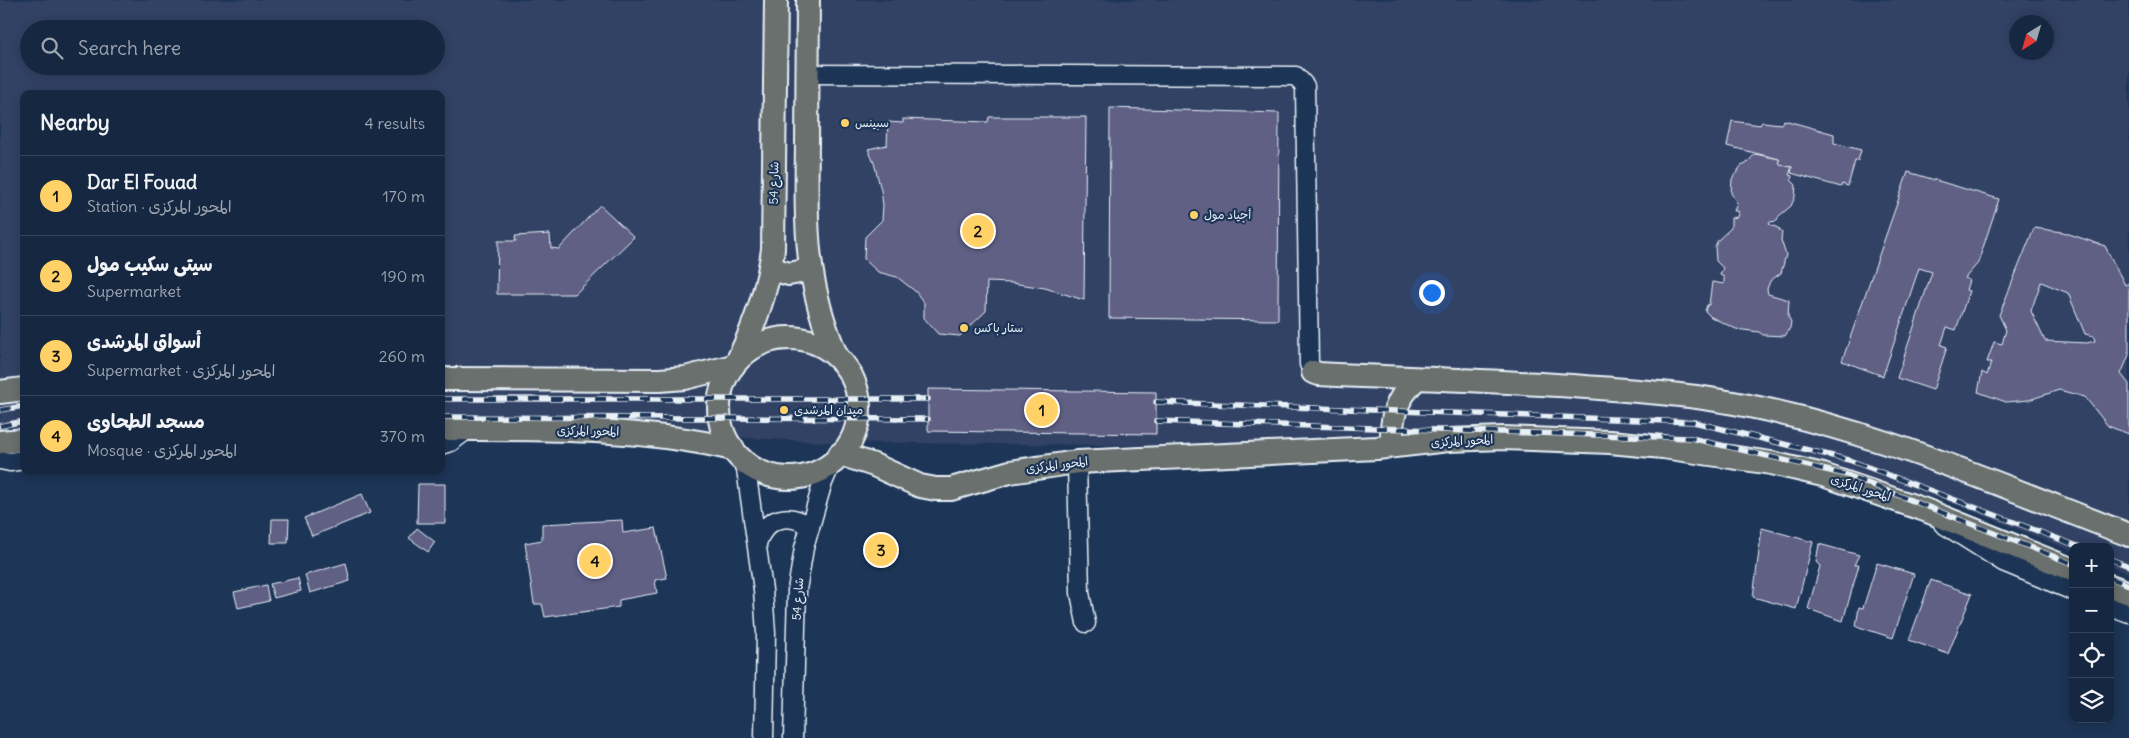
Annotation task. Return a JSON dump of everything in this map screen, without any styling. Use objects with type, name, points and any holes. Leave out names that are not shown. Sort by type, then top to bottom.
[{"type":"main road","name":"شارع 54","points":[[735,363],[760,309],[770,268],[774,230],[776,0]]},
{"type":"main road","points":[[735,363],[720,393],[719,408],[726,437],[739,456],[758,470],[787,478],[817,472],[836,459],[847,448],[855,433],[859,417],[859,401],[855,385],[848,370],[837,356],[820,313],[810,270],[806,232],[808,0]]},
{"type":"main road","points":[[770,268],[789,274],[810,270]]},
{"type":"main road","points":[[445,379],[660,380],[693,376],[735,363],[756,346],[778,338],[810,341],[824,347],[837,356]]},
{"type":"main road","points":[[1313,372],[1319,374],[1652,391],[1716,400],[1777,412],[1840,428],[1902,448],[2129,535]]},
{"type":"main road","points":[[1393,446],[1391,428],[1395,409],[1400,398],[1416,379]]},
{"type":"main road","points":[[0,392],[20,390]]},
{"type":"main road","name":"المحور المركزى","points":[[445,429],[628,432],[672,437],[739,456]]},
{"type":"main road","name":"المحور المركزى","points":[[836,459],[874,465],[920,486],[936,489],[959,487],[1032,467],[1077,462],[1393,446],[1449,440],[1503,438],[1601,442],[1663,447],[1771,462],[1832,478],[1925,510],[2069,568]]},
{"type":"main road","points":[[0,442],[20,440]]},
{"type":"main road","points":[[2114,587],[2129,593]]},
{"type":"street","points":[[808,74],[1296,76],[1305,86],[1309,364],[1313,372]]},
{"type":"street","points":[[445,444],[451,442],[468,429]]},
{"type":"street","points":[[739,456],[757,544],[766,633],[764,738]]},
{"type":"street","name":"شارع 54","points":[[793,738],[797,590],[804,548],[822,485],[836,459]]},
{"type":"street","points":[[0,460],[10,462],[20,461]]},
{"type":"street","points":[[1077,462],[1080,593],[1086,623]]},
{"type":"street","points":[[1925,510],[1963,538],[2004,562],[2069,589]]},
{"type":"street","points":[[757,544],[764,528],[778,519],[795,519],[810,527]]},
{"type":"street","points":[[2114,608],[2129,614]]},
{"type":"shaded area","points":[[0,0],[2129,0],[2129,573],[2114,567],[2114,543],[2069,543],[2069,549],[1941,499],[1831,476],[1689,455],[1563,450],[822,442],[445,421],[445,90],[20,90],[20,425],[0,428]]},
{"type":"building","name":"أجياد مول","points":[[1110,108],[1279,113],[1278,320],[1109,318]]},
{"type":"building","points":[[989,117],[1086,117],[1084,300],[1045,288],[1012,283],[987,282],[986,311],[960,336],[938,334],[924,318],[924,303],[916,292],[897,277],[878,272],[864,259],[865,237],[882,220],[883,205],[874,163],[868,149],[887,145],[888,122],[903,123],[903,119],[988,122]]},
{"type":"building","points":[[1784,120],[1834,134],[1834,143],[1861,150],[1858,161],[1855,161],[1848,186],[1842,184],[1841,187],[1791,173],[1792,167],[1780,165],[1779,159],[1727,146],[1732,121],[1760,125],[1762,122],[1781,124]]},
{"type":"building","points":[[1755,154],[1779,159],[1780,165],[1792,167],[1789,175],[1792,176],[1791,180],[1796,185],[1795,197],[1791,206],[1779,216],[1777,221],[1770,222],[1769,224],[1778,228],[1782,233],[1781,240],[1786,255],[1781,273],[1770,281],[1767,289],[1768,294],[1789,300],[1788,316],[1791,322],[1785,336],[1763,335],[1759,332],[1736,329],[1711,317],[1705,311],[1707,305],[1709,305],[1712,282],[1724,284],[1724,277],[1720,275],[1723,268],[1716,261],[1715,246],[1718,240],[1731,228],[1731,218],[1737,217],[1738,214],[1737,211],[1734,211],[1737,203],[1731,193],[1732,179],[1741,166],[1746,164]]},
{"type":"building","points":[[1908,172],[1999,199],[1978,263],[1965,278],[1969,280],[1966,290],[1969,291],[1956,330],[1947,327],[1941,345],[1947,347],[1933,390],[1897,378],[1932,272],[1919,268],[1883,376],[1842,361]]},
{"type":"building","points":[[600,205],[634,237],[575,294],[497,294],[498,241],[516,241],[515,236],[550,234],[551,248],[559,249]]},
{"type":"building","points":[[2034,228],[2063,232],[2105,246],[2125,285],[2129,283],[2129,355],[2121,374],[2129,384],[2129,434],[2108,426],[2085,397],[2059,390],[2029,400],[2006,402],[1978,392],[1982,372],[1987,375],[1991,362],[1987,362],[1994,342],[2002,344],[2006,330],[1999,315]],"holes":[[[2041,282],[2068,293],[2085,334],[2094,336],[2095,341],[2087,343],[2045,341],[2031,311]]]},
{"type":"building","points":[[928,389],[1156,392],[1156,434],[928,431]]},
{"type":"building","points":[[418,484],[445,484],[445,523],[417,523]]},
{"type":"building","points":[[362,494],[370,513],[312,536],[304,518]]},
{"type":"building","points":[[272,519],[289,519],[288,543],[271,543]]},
{"type":"building","points":[[622,520],[623,533],[656,528],[667,578],[655,580],[657,593],[619,600],[619,607],[545,617],[542,604],[534,604],[525,543],[542,540],[542,524]]},
{"type":"building","points":[[417,528],[435,542],[428,552],[409,538]]},
{"type":"building","points":[[1762,528],[1813,542],[1796,609],[1753,597]]},
{"type":"building","points":[[1819,544],[1859,555],[1854,565],[1859,565],[1843,621],[1808,609],[1820,566],[1816,562]]},
{"type":"building","points":[[346,563],[350,581],[310,593],[305,575]]},
{"type":"building","points":[[1877,563],[1914,574],[1893,638],[1856,626],[1859,607],[1863,608]]},
{"type":"building","points":[[298,578],[301,591],[274,598],[270,584]]},
{"type":"building","points":[[1931,580],[1972,594],[1948,654],[1909,640]]},
{"type":"building","points":[[266,585],[269,601],[238,608],[234,592]]},
{"type":"railway","points":[[445,399],[928,399]]},
{"type":"railway","points":[[1156,402],[1694,422],[1849,460],[2069,543]]},
{"type":"railway","points":[[0,410],[20,407]]},
{"type":"railway","points":[[445,417],[928,419]]},
{"type":"railway","points":[[1156,421],[1691,438],[1847,475],[2069,562]]},
{"type":"railway","points":[[0,426],[20,422]]},
{"type":"railway","points":[[2114,560],[2129,566]]},
{"type":"railway","points":[[2114,579],[2129,585]]},
{"type":"place","name":"سبينس","points":[[845,123]]},
{"type":"place","name":"أجياد مول","points":[[1194,215]]},
{"type":"place","name":"سيتى سكيب مول","points":[[978,231]]},
{"type":"place","name":"ستار باكس","points":[[964,328]]},
{"type":"place","name":"ميدان المرشدى","points":[[784,410]]},
{"type":"place","name":"Dar El Fouad","points":[[1042,410]]},
{"type":"place","name":"أسواق المرشدى","points":[[881,550]]},
{"type":"place","name":"مسجد الطحاوى","points":[[595,561]]}]
